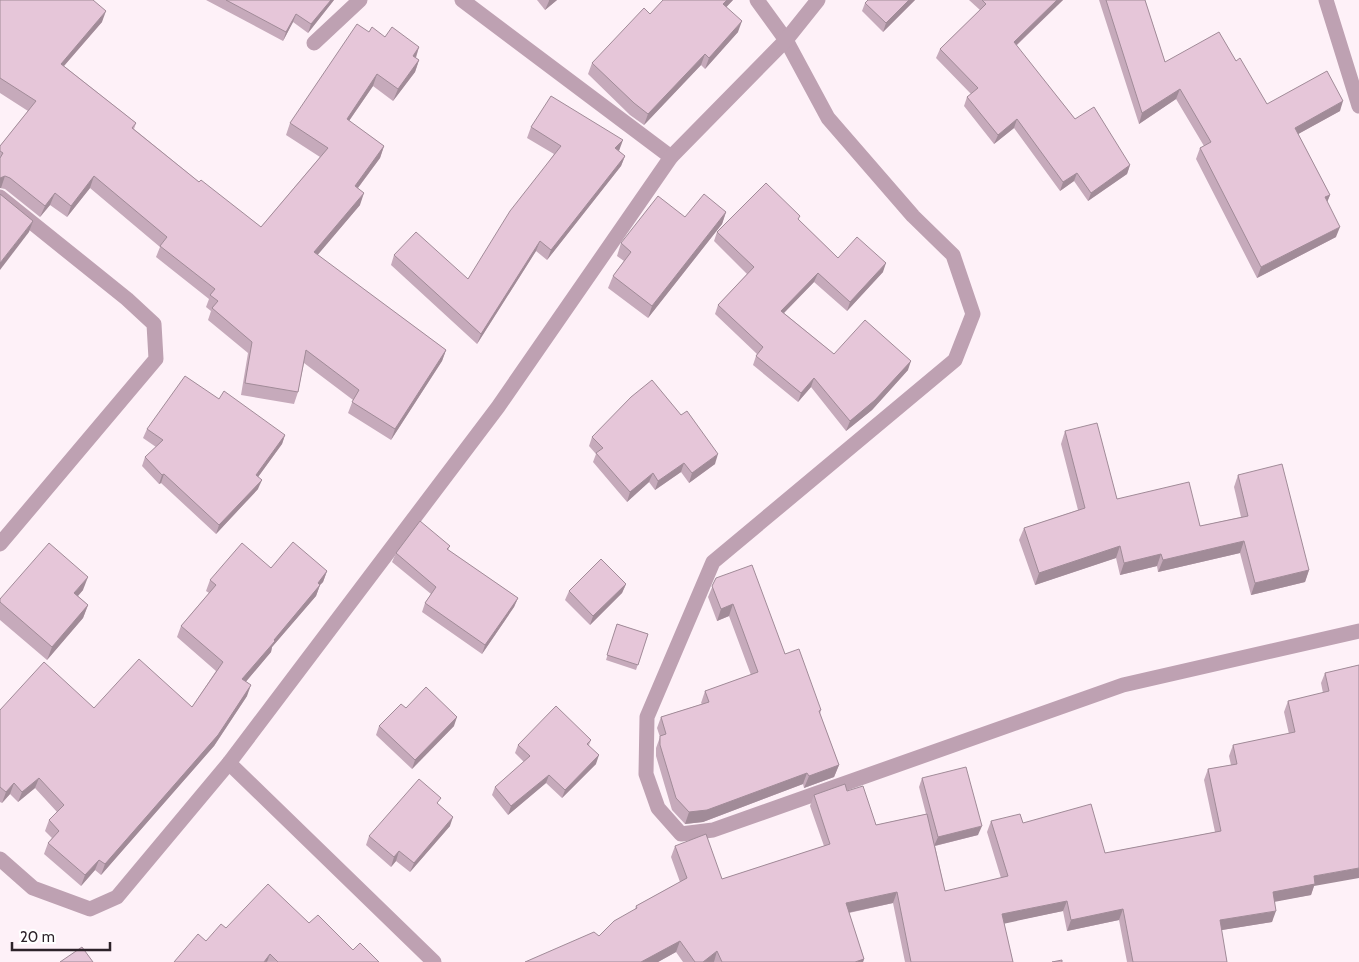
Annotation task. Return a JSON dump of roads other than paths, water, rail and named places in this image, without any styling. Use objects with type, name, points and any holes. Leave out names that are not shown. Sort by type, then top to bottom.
[{"type":"street","points":[[314,43],[360,0]]},
{"type":"street","points":[[462,0],[671,157]]},
{"type":"street","points":[[757,0],[786,40],[828,118],[913,216],[953,255],[973,314],[955,360],[713,562],[647,716],[646,774],[658,808],[681,834],[713,830],[1123,685],[1359,631]]},
{"type":"street","points":[[0,858],[33,888],[90,909],[117,897],[228,762],[498,407],[671,157],[786,40],[818,0]]},
{"type":"street","points":[[1326,0],[1359,106]]},
{"type":"street","points":[[0,198],[127,299],[154,324],[156,358],[0,544]]},
{"type":"street","points":[[228,762],[434,962]]}]
